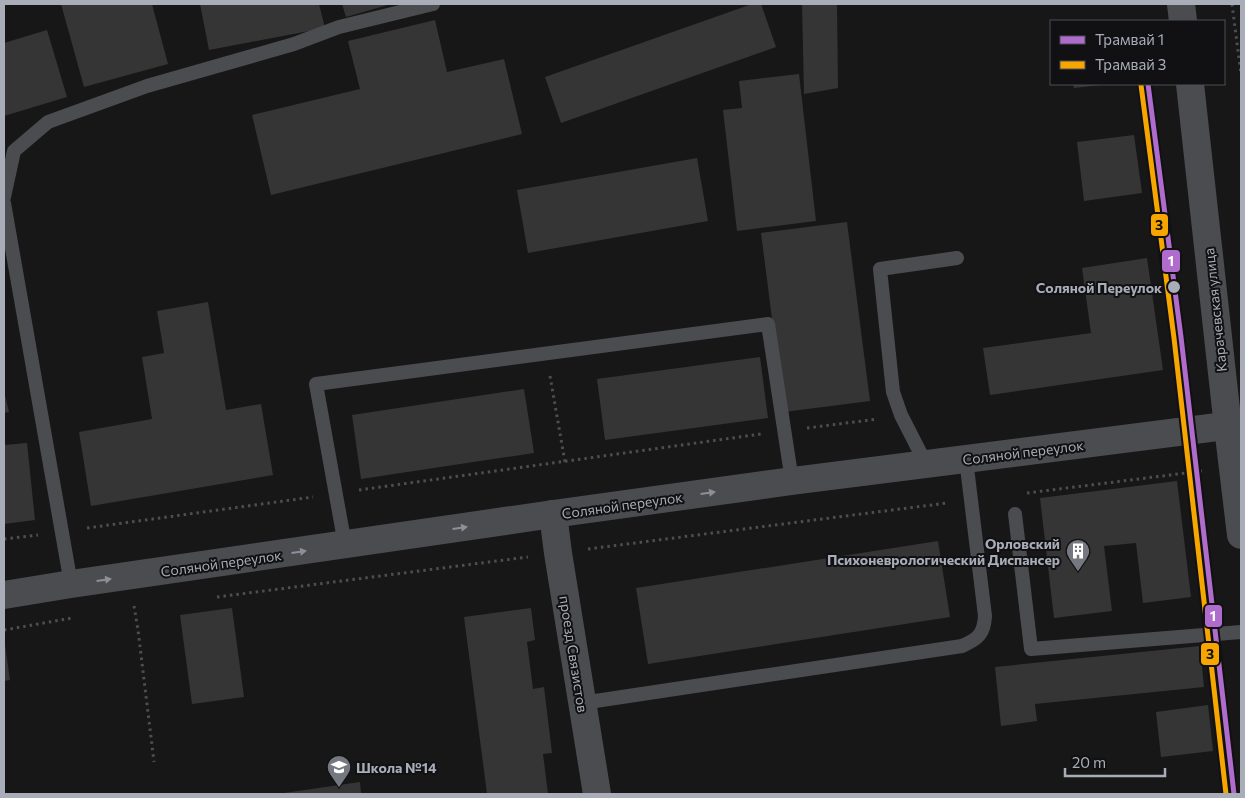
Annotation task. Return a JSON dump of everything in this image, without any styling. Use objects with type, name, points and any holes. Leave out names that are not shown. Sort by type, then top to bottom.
[{"type":"street","points":[[1181,4],[1183,20]]},
{"type":"street","name":"Карачевская улица","points":[[1190,85],[1234,426],[1233,468],[1241,535]]},
{"type":"street","name":"Соляной переулок","points":[[4,596],[71,584],[553,514],[792,481],[1234,426]]},
{"type":"street","name":"проезд Связистов","points":[[553,514],[597,794]]},
{"type":"lane","points":[[4,197],[14,151],[48,122],[147,86],[294,44],[338,27],[433,4]]},
{"type":"lane","points":[[4,203],[71,584]]},
{"type":"lane","points":[[926,464],[901,416],[893,392],[880,269],[957,258]]},
{"type":"lane","points":[[345,545],[316,384],[768,324],[792,481]]},
{"type":"lane","points":[[582,704],[962,646],[972,642],[980,635],[984,627],[985,616],[966,459]]},
{"type":"lane","points":[[1014,514],[1031,649],[1241,632]]},
{"type":"path","points":[[1232,4],[1241,74]]},
{"type":"path","points":[[546,354],[565,462]]},
{"type":"path","points":[[4,539],[901,416]]},
{"type":"path","points":[[1020,494],[1233,468]]},
{"type":"path","points":[[213,598],[972,500]]},
{"type":"path","points":[[128,576],[138,630],[154,762]]},
{"type":"path","points":[[125,609],[134,608]]},
{"type":"path","points":[[4,630],[78,617]]},
{"type":"building","points":[[61,4],[152,4],[168,64],[84,87]]},
{"type":"building","points":[[200,4],[319,4],[325,28],[209,50]]},
{"type":"building","points":[[342,4],[391,4],[346,17]]},
{"type":"building","points":[[752,4],[761,4],[776,47],[561,123],[545,77]]},
{"type":"building","points":[[802,4],[837,4],[838,88],[804,94]]},
{"type":"building","points":[[435,20],[447,72],[504,59],[522,134],[271,195],[252,115],[360,89],[348,41]]},
{"type":"building","points":[[47,30],[67,97],[4,116],[4,43]]},
{"type":"building","points":[[799,74],[816,221],[737,231],[723,110],[742,108],[739,81]]},
{"type":"building","points":[[1073,85],[1101,85],[1074,88]]},
{"type":"building","points":[[1134,135],[1142,193],[1084,201],[1077,142]]},
{"type":"building","points":[[697,158],[708,221],[528,253],[517,190]]},
{"type":"building","points":[[847,222],[870,401],[784,412],[761,233]]},
{"type":"building","points":[[1147,258],[1163,370],[990,395],[983,348],[1091,333],[1082,268]]},
{"type":"building","points":[[208,302],[226,410],[261,404],[273,475],[91,506],[79,432],[152,419],[142,357],[164,353],[157,311]]},
{"type":"building","points":[[760,357],[768,418],[605,440],[597,379]]},
{"type":"building","points":[[524,389],[534,453],[361,479],[352,415]]},
{"type":"building","points":[[4,391],[9,412],[4,413]]},
{"type":"building","points":[[27,443],[35,520],[4,524],[4,445]]},
{"type":"building","name":"Орловский Психоневрологический Диспансер","points":[[1177,481],[1191,597],[1143,603],[1136,543],[1104,546],[1112,611],[1054,618],[1040,498]]},
{"type":"building","points":[[938,541],[950,617],[648,664],[636,588]]},
{"type":"building","points":[[232,608],[244,697],[192,704],[180,615]]},
{"type":"building","points":[[531,608],[535,640],[527,642],[533,689],[544,687],[552,753],[543,754],[548,794],[487,794],[464,617]]},
{"type":"building","points":[[4,646],[10,680],[4,681]]},
{"type":"building","points":[[1200,646],[1204,687],[1035,704],[1037,721],[1001,726],[995,667]]},
{"type":"building","points":[[1208,705],[1213,751],[1161,757],[1156,712]]},
{"type":"building","name":"Школа №14","points":[[360,782],[361,794],[284,793]]},
{"type":"tram line","name":"3","points":[[1141,85],[1174,338],[1226,794]]},
{"type":"tram line","name":"1","points":[[1148,85],[1181,337],[1234,794]]},
{"type":"place","name":"Соляной Переулок","points":[[1174,287]]},
{"type":"place","name":"Орловский Психоневрологический Диспансер","points":[[1078,572]]},
{"type":"place","name":"Школа №14","points":[[339,788]]}]
